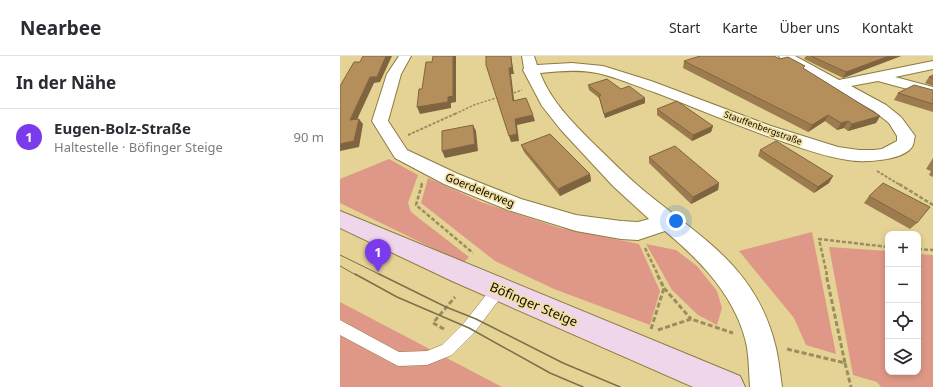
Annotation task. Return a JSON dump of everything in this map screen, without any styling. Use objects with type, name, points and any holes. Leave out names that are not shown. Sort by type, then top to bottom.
[{"type":"street","name":"Goerdelerweg","points":[[405,56],[394,74],[380,121],[401,154],[430,170],[515,205],[576,223],[638,231],[667,222]]},
{"type":"street","name":"Stauffenbergstraße","points":[[532,70],[577,66],[598,69],[774,133],[822,149],[850,155],[869,156],[891,153],[905,144],[906,136],[896,120],[880,108],[785,56]]},
{"type":"street","points":[[838,84],[878,77],[933,64]]},
{"type":"street","points":[[532,70],[543,97],[570,130],[640,200],[711,257],[739,293],[756,327],[761,343],[766,387]]},
{"type":"street","points":[[878,77],[933,92]]},
{"type":"street","name":"Böfinger Steige","points":[[340,219],[458,285],[499,289],[729,387]]},
{"type":"lane","points":[[340,327],[398,359],[427,358],[447,350],[468,328],[499,289]]},
{"type":"path","points":[[509,94],[532,70]]},
{"type":"path","points":[[415,133],[474,105],[502,96]]},
{"type":"path","points":[[430,170],[424,178],[416,205],[476,256],[433,323]]},
{"type":"path","points":[[894,181],[933,205]]},
{"type":"path","points":[[638,231],[664,288],[691,319],[761,343],[845,363]]},
{"type":"path","points":[[851,387],[820,239],[885,247]]},
{"type":"path","points":[[921,249],[933,250]]},
{"type":"path","points":[[664,288],[650,333],[691,319]]},
{"type":"shaded area","points":[[389,159],[418,175],[408,203],[411,212],[469,257],[463,263],[340,203],[340,179]]},
{"type":"shaded area","points":[[428,178],[481,202],[560,228],[639,244],[660,291],[650,325],[554,289],[495,261],[421,203]]},
{"type":"shaded area","points":[[812,232],[836,354],[806,345],[794,318],[739,251]]},
{"type":"shaded area","points":[[646,244],[676,250],[697,266],[717,291],[722,308],[717,325],[698,315],[672,290]]},
{"type":"shaded area","points":[[829,247],[885,251],[885,375],[921,375],[921,254],[933,255],[933,387],[881,387],[877,382],[853,375]]},
{"type":"shaded area","points":[[340,302],[502,387],[340,387]]},
{"type":"building","points":[[363,56],[386,56],[377,77],[370,77],[350,120],[359,119],[354,141],[340,144],[340,86],[354,62],[360,62]]},
{"type":"building","points":[[433,56],[453,56],[453,96],[448,97],[448,102],[417,107],[419,89],[422,89],[426,62],[432,62]]},
{"type":"building","points":[[486,56],[511,56],[512,68],[509,68],[513,101],[526,98],[533,115],[515,119],[517,134],[509,136],[486,65]]},
{"type":"building","points":[[700,56],[774,56],[779,59],[788,57],[805,66],[803,68],[880,116],[852,124],[848,121],[841,123],[828,115],[812,125],[684,61]]},
{"type":"building","points":[[811,56],[889,56],[846,72]]},
{"type":"building","points":[[607,79],[621,89],[629,86],[645,98],[604,114],[599,96],[601,95],[588,85]]},
{"type":"building","points":[[914,85],[933,90],[933,104],[898,93]]},
{"type":"building","points":[[677,101],[713,126],[693,135],[657,109]]},
{"type":"building","points":[[473,125],[475,144],[442,151],[442,131]]},
{"type":"building","points":[[550,134],[590,174],[558,189],[521,145]]},
{"type":"building","points":[[776,141],[833,176],[818,187],[760,150]]},
{"type":"building","points":[[675,146],[719,183],[693,197],[649,157]]},
{"type":"building","points":[[883,183],[930,207],[917,223],[869,196]]},
{"type":"tram line","points":[[340,255],[381,275]]},
{"type":"tram line","points":[[340,266],[356,275]]},
{"type":"tram line","points":[[355,274],[397,297],[469,328],[550,373],[583,387]]},
{"type":"tram line","points":[[379,274],[446,307],[476,319],[563,363],[620,387]]},
{"type":"place","name":"Eugen-Bolz-Straße","points":[[378,272]]}]
